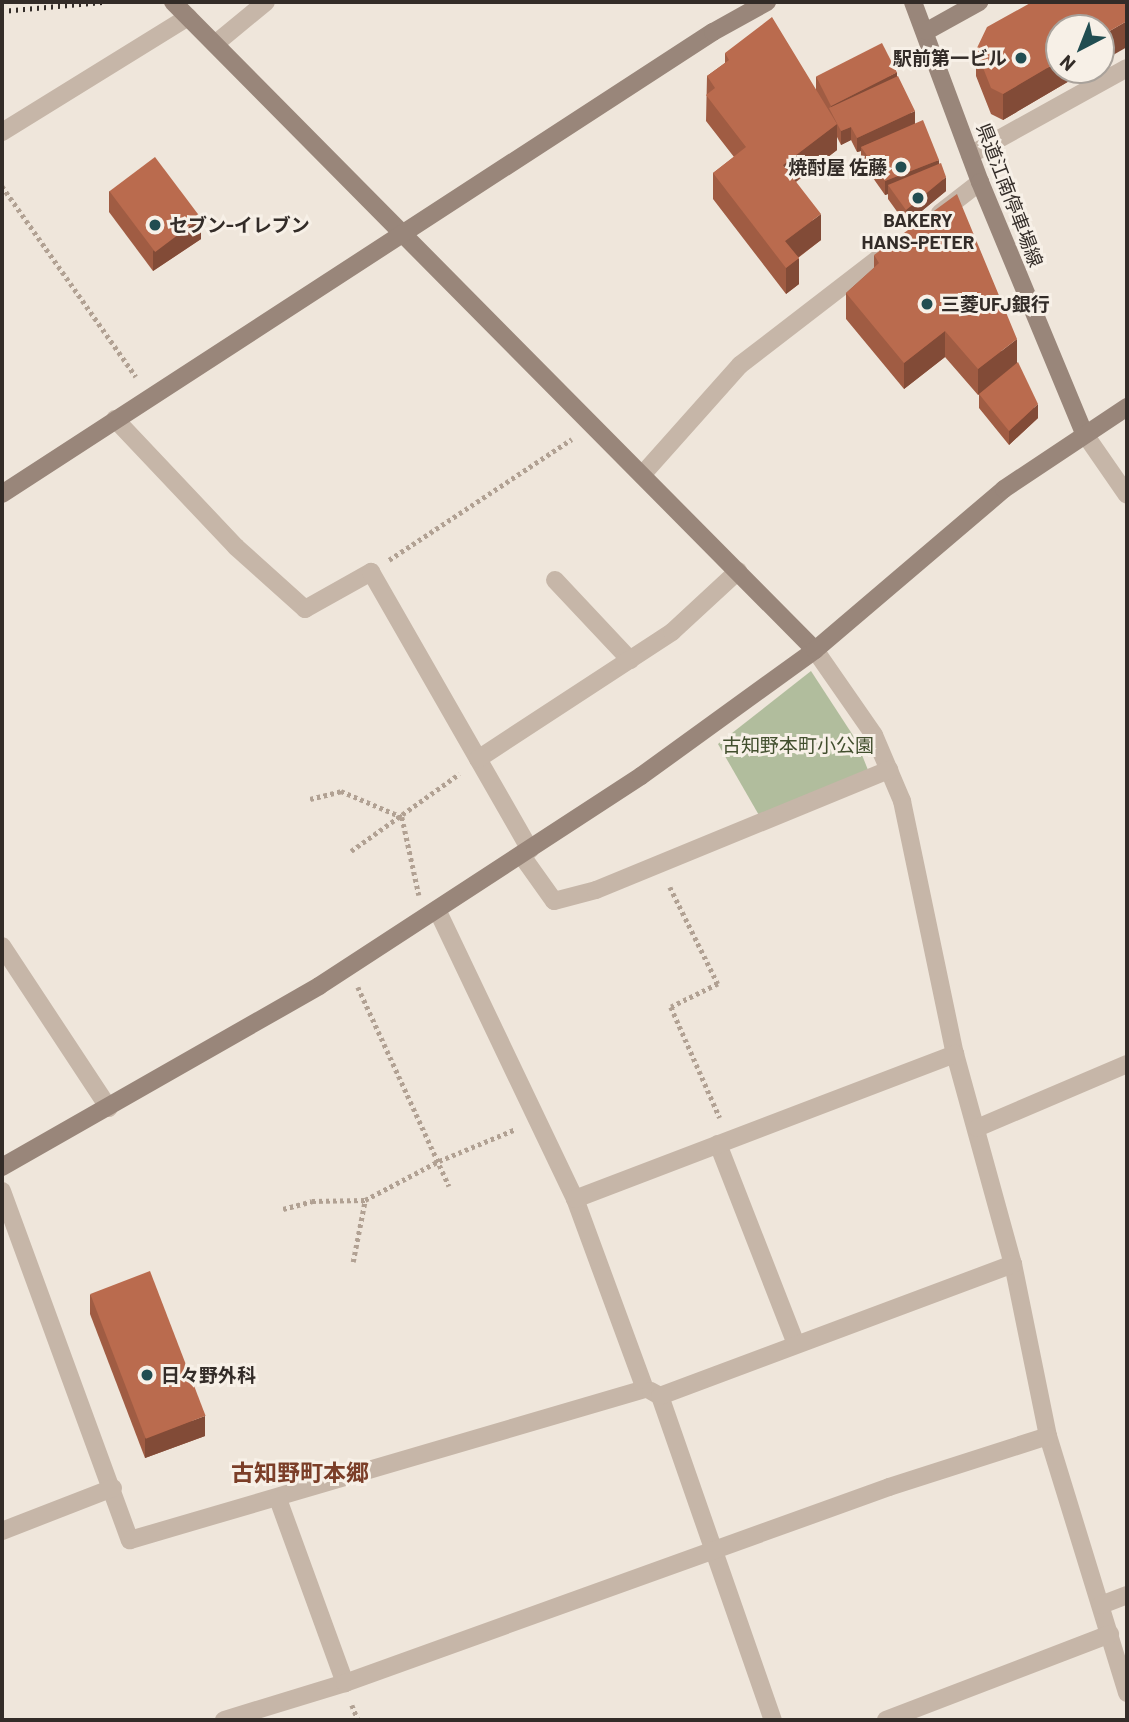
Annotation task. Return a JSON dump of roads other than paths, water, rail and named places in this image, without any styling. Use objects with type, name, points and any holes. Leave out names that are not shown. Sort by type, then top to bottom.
[{"type":"street","points":[[173,2],[815,650],[874,734],[902,801],[955,1054],[1013,1264],[1048,1436],[1127,1693]]},
{"type":"street","points":[[215,44],[266,2]]},
{"type":"street","points":[[2,495],[149,396],[767,2]]},
{"type":"street","name":"県道江南停車場線","points":[[913,2],[927,31],[970,155],[1084,433]]},
{"type":"street","points":[[927,31],[979,2]]},
{"type":"street","points":[[2,132],[188,17]]},
{"type":"street","points":[[970,155],[1127,68]]},
{"type":"street","points":[[926,223],[981,182]]},
{"type":"street","points":[[642,475],[740,365],[905,239]]},
{"type":"street","points":[[2,1167],[109,1108],[348,968],[526,853],[815,650],[1004,489],[1084,433],[1126,411]]},
{"type":"street","points":[[116,419],[236,547],[305,609],[371,572],[478,759],[554,901],[596,890],[889,770]]},
{"type":"street","points":[[1084,433],[1127,495]]},
{"type":"street","points":[[478,759],[672,632],[738,571]]},
{"type":"street","points":[[555,580],[630,660]]},
{"type":"street","points":[[431,916],[575,1199],[653,1392],[773,1720]]},
{"type":"street","points":[[2,946],[109,1108]]},
{"type":"street","points":[[575,1199],[955,1054]]},
{"type":"street","points":[[977,1128],[1127,1064]]},
{"type":"street","points":[[724,1141],[795,1342]]},
{"type":"street","points":[[2,1191],[130,1540],[653,1392],[1013,1264]]},
{"type":"street","points":[[224,1720],[345,1683],[712,1554],[889,1487],[1048,1436]]},
{"type":"street","points":[[2,1531],[113,1488]]},
{"type":"street","points":[[278,1499],[345,1683]]},
{"type":"street","points":[[1101,1605],[1127,1595]]},
{"type":"street","points":[[886,1720],[1110,1634]]},
{"type":"railway","points":[[2,11],[103,2]]},
{"type":"place","name":"駅前第一ビル","points":[[1021,58]]},
{"type":"place","name":"焼酎屋 佐藤","points":[[901,167]]},
{"type":"place","name":"BAKERY HANS-PETER","points":[[918,198]]},
{"type":"place","name":"セブン-イレブン","points":[[155,225]]},
{"type":"place","name":"三菱UFJ銀行","points":[[927,304]]},
{"type":"place","name":"日々野外科","points":[[147,1375]]},
{"type":"district","name":"古知野町本郷","points":[[300,1472]]},
{"type":"park label","name":"古知野本町小公園","points":[[798,745]]}]
